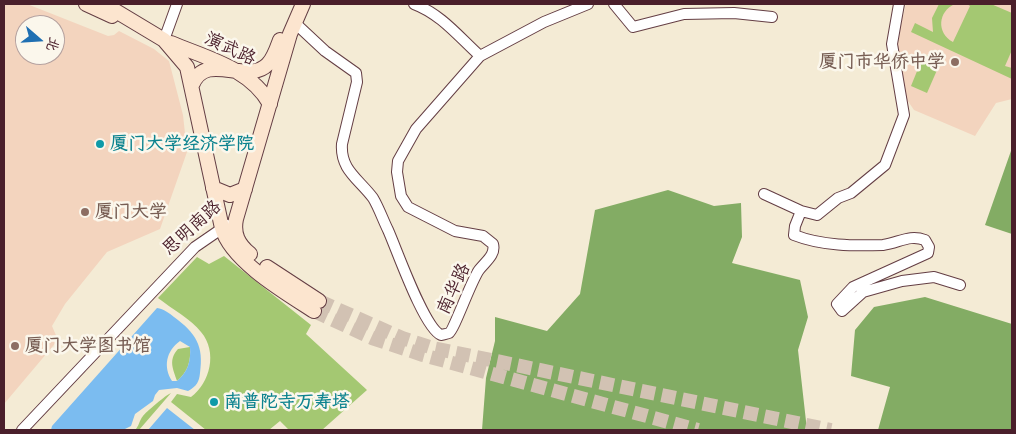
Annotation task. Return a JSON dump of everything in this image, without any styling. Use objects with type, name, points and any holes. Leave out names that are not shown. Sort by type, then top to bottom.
[{"type":"main road","name":"演武路","points":[[86,4],[233,70],[257,84],[270,104]]},
{"type":"main road","name":"演武路","points":[[104,4],[164,40]]},
{"type":"main road","points":[[192,85],[200,72],[209,69],[254,72],[267,66],[272,60],[293,4]]},
{"type":"main road","name":"思明南路","points":[[236,219],[295,23],[303,4]]},
{"type":"main road","points":[[164,40],[187,67],[222,228],[228,245],[271,282],[316,306],[245,250],[237,240],[234,230],[236,219]]},
{"type":"main road","points":[[213,188],[230,196],[246,189]]},
{"type":"street","points":[[164,40],[177,4]]},
{"type":"street","points":[[414,4],[429,9],[480,56],[544,22],[588,4]]},
{"type":"street","points":[[614,4],[633,27],[684,14],[734,13],[772,17]]},
{"type":"street","points":[[764,194],[800,211],[817,214],[838,198],[851,193],[885,165],[904,115],[892,44],[899,4]]},
{"type":"street","name":"南华路","points":[[295,23],[325,51],[356,73],[358,82],[341,154],[346,168],[373,198],[419,303],[432,328],[441,334],[450,333],[456,326],[467,292],[474,278],[493,254],[493,244],[482,236],[455,231],[408,207],[401,196],[398,184],[398,161],[416,129],[480,56]]},
{"type":"street","points":[[800,211],[794,236],[803,239],[825,244],[886,244],[903,238],[917,237],[925,240],[929,247],[928,253],[920,258],[874,276],[853,287],[838,304],[842,310],[863,292],[902,281],[934,277],[960,285]]},
{"type":"street","name":"思明南路","points":[[22,430],[195,246],[236,219]]},
{"type":"shaded area","name":"厦门大学","points":[[4,4],[27,4],[55,15],[15,15],[15,65],[65,65],[65,19],[108,36],[114,35],[119,31],[154,49],[169,61],[183,115],[187,152],[160,229],[107,252],[65,304],[52,326],[58,340],[4,404]]},
{"type":"shaded area","name":"厦门市华侨中学","points":[[906,4],[1012,4],[1012,99],[996,103],[975,136],[914,110],[899,88],[898,37]]},
{"type":"green space","points":[[939,4],[955,4],[945,12],[941,22],[944,33],[953,42],[970,6],[967,4],[991,4],[1012,13],[1012,50],[1005,66],[1012,68],[1012,79],[911,32],[915,23],[933,32],[932,18]]},
{"type":"green space","points":[[924,54],[941,61],[927,93],[911,86]]},
{"type":"green space","points":[[1012,148],[1012,234],[985,225]]},
{"type":"green space","points":[[668,190],[714,206],[741,203],[742,237],[732,263],[800,280],[808,317],[798,350],[807,430],[482,430],[486,378],[495,341],[495,317],[547,331],[580,294],[595,210]]},
{"type":"green space","points":[[224,256],[311,325],[306,334],[367,390],[322,430],[289,430],[280,421],[269,430],[206,430],[171,402],[177,394],[191,397],[198,391],[210,367],[209,349],[206,340],[197,327],[158,298],[197,257],[209,264]]},
{"type":"green space","points":[[925,297],[1012,324],[1012,430],[878,430],[890,387],[851,376],[855,330],[874,307]]},
{"type":"green space","points":[[190,347],[188,366],[184,374],[177,381],[172,365],[173,357],[178,349]]},
{"type":"green space","points":[[171,393],[139,430],[135,430],[145,414]]},
{"type":"water","points":[[157,308],[164,310],[182,323],[197,341],[201,363],[200,376],[195,385],[188,391],[177,388],[159,390],[153,401],[135,414],[131,426],[123,430],[51,430],[52,426]],"holes":[[[180,341],[190,347],[190,357],[186,370],[181,378],[177,381],[172,381],[167,370],[169,354]]]},
{"type":"water","points":[[167,408],[195,430],[148,430]]},
{"type":"tunnel","points":[[319,301],[402,338],[433,348],[831,430]]},
{"type":"tunnel","points":[[314,311],[372,338],[423,355],[698,430]]},
{"type":"place","name":"厦门市华侨中学","points":[[955,62]]},
{"type":"place","name":"厦门大学经济学院","points":[[100,144]]},
{"type":"place","name":"厦门大学","points":[[85,212]]},
{"type":"place","name":"厦门大学图书馆","points":[[15,346]]},
{"type":"place","name":"南普陀寺万寿塔","points":[[214,402]]}]
